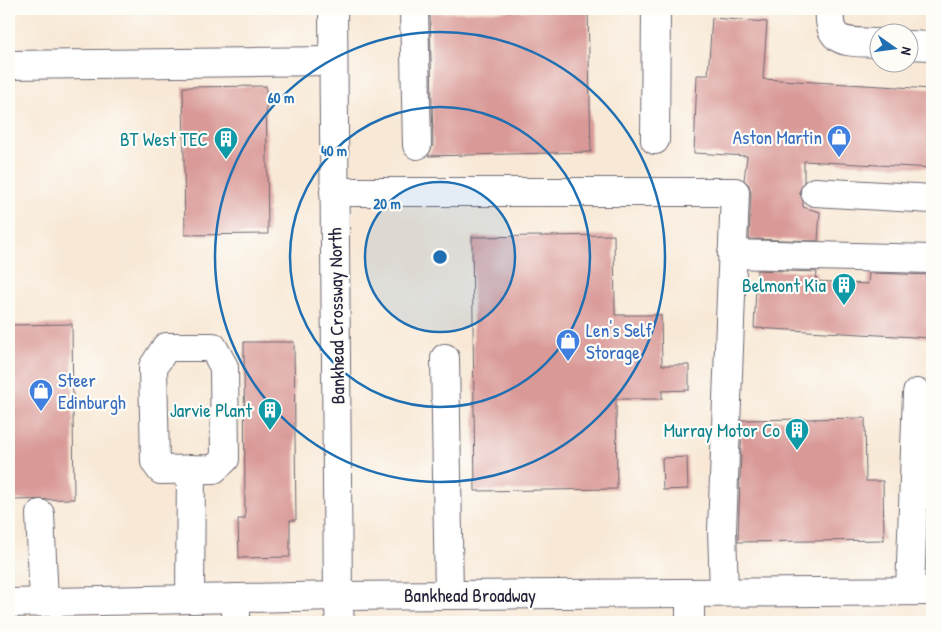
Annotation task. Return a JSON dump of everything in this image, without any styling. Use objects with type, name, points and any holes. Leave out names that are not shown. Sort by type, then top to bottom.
[{"type":"street","name":"Bankhead Crossway North","points":[[332,9],[338,596],[340,622]]},
{"type":"street","points":[[414,9],[417,145]]},
{"type":"street","points":[[654,140],[656,9]]},
{"type":"street","points":[[830,9],[829,24],[835,36],[847,41],[868,42]]},
{"type":"street","points":[[918,45],[932,46]]},
{"type":"street","points":[[9,65],[333,61]]},
{"type":"street","points":[[334,192],[735,192],[722,530],[724,592]]},
{"type":"street","points":[[815,192],[932,199]]},
{"type":"street","points":[[732,254],[932,259]]},
{"type":"street","points":[[213,346],[224,367],[225,459],[214,469],[191,469],[161,470],[155,462],[153,367],[166,347],[213,346]]},
{"type":"street","points":[[445,358],[450,595]]},
{"type":"street","points":[[917,393],[921,591]]},
{"type":"street","points":[[190,599],[191,469]]},
{"type":"street","points":[[40,514],[44,602]]},
{"type":"street","name":"Bankhead Broadway","points":[[9,603],[44,602],[102,611],[190,599],[236,610],[338,596],[921,591]]},
{"type":"street","points":[[690,593],[690,622]]},
{"type":"building","points":[[588,9],[591,152],[428,156],[433,145],[430,13]]},
{"type":"building","name":"Aston Martin","points":[[712,18],[767,22],[763,79],[932,89],[932,168],[804,161],[804,182],[799,192],[803,201],[803,207],[820,212],[818,241],[749,239],[751,193],[749,185],[744,180],[747,156],[694,153],[697,75],[708,75]]},
{"type":"building","name":"BT West TEC","points":[[266,86],[268,234],[185,235],[183,87]]},
{"type":"building","name":"Len's Self Storage","points":[[614,235],[615,315],[661,315],[662,365],[689,365],[689,390],[662,391],[662,399],[616,399],[617,489],[475,491],[472,237]]},
{"type":"building","name":"Belmont Kia","points":[[757,270],[817,272],[816,281],[868,284],[869,273],[932,275],[932,338],[754,328]]},
{"type":"building","name":"Steer Edinburgh","points":[[72,324],[74,499],[9,500],[9,325]]},
{"type":"building","name":"Jarvie Plant","points":[[244,342],[294,342],[296,520],[290,520],[290,557],[239,558],[238,519],[245,519]]},
{"type":"building","name":"Murray Motor Co","points":[[865,418],[866,481],[883,481],[884,540],[738,542],[742,420]]},
{"type":"building","points":[[687,457],[688,489],[663,490],[662,458]]},
{"type":"place","name":"Aston Martin","points":[[839,158]]},
{"type":"place","name":"BT West TEC","points":[[226,160]]},
{"type":"place","name":"Belmont Kia","points":[[844,306]]},
{"type":"place","name":"Len's Self Storage","points":[[568,362]]},
{"type":"place","name":"Steer Edinburgh","points":[[41,412]]},
{"type":"place","name":"Jarvie Plant","points":[[270,431]]},
{"type":"place","name":"Murray Motor Co","points":[[797,451]]}]
